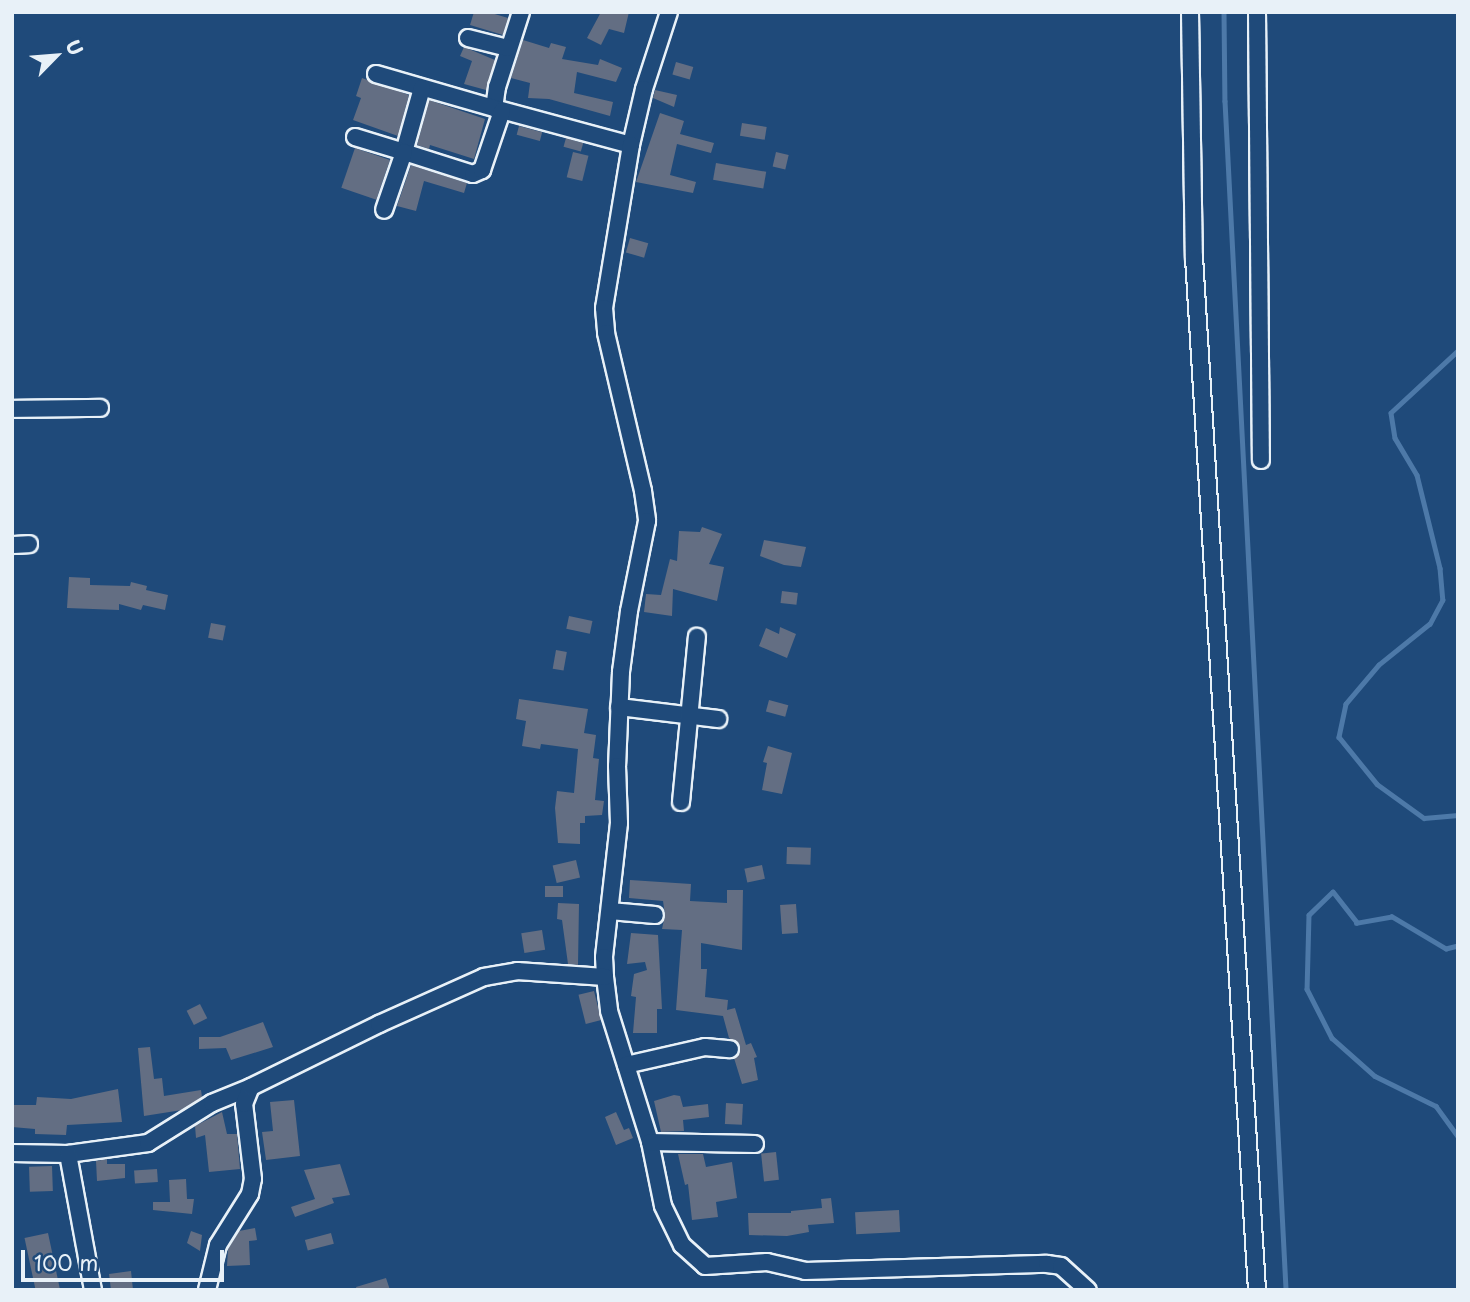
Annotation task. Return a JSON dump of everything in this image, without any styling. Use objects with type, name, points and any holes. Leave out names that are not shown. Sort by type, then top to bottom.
[{"type":"street","points":[[355,137],[477,175],[482,170],[498,110],[508,48],[521,12]]},
{"type":"street","points":[[669,12],[644,89],[631,145],[604,308],[606,333],[647,508],[643,549],[629,611],[620,708],[618,823],[604,957],[608,1011],[650,1142],[663,1206],[682,1245],[705,1266],[767,1262],[805,1271],[1047,1264],[1061,1266],[1088,1290]]},
{"type":"street","points":[[1190,12],[1194,257],[1257,1290]]},
{"type":"street","points":[[1257,12],[1261,460]]},
{"type":"street","points":[[468,38],[508,48]]},
{"type":"street","points":[[376,74],[631,145]]},
{"type":"street","points":[[384,210],[422,88]]},
{"type":"street","points":[[12,409],[100,408]]},
{"type":"street","points":[[681,802],[697,637]]},
{"type":"street","points":[[620,708],[718,719]]},
{"type":"street","points":[[610,911],[654,915]]},
{"type":"street","points":[[12,1153],[68,1154],[148,1143],[212,1103],[484,977],[517,971],[606,977]]},
{"type":"street","points":[[626,1065],[705,1046],[730,1049]]},
{"type":"street","points":[[207,1290],[218,1245],[250,1194],[253,1179],[244,1104],[251,1087]]},
{"type":"street","points":[[650,1142],[755,1144]]},
{"type":"street","points":[[68,1154],[93,1290]]},
{"type":"building","points":[[474,12],[488,12],[508,18],[503,35],[470,25]]},
{"type":"building","points":[[601,12],[629,12],[624,33],[609,29],[601,45],[587,38]]},
{"type":"building","points":[[523,40],[549,48],[551,43],[566,47],[562,59],[598,65],[600,59],[622,68],[616,82],[577,72],[574,93],[613,102],[610,116],[549,99],[528,98],[530,83],[511,78]]},
{"type":"building","points":[[464,47],[495,60],[486,90],[464,84],[472,61],[460,56]]},
{"type":"building","points":[[676,62],[693,67],[690,79],[672,74]]},
{"type":"building","points":[[362,78],[409,95],[398,136],[353,120],[361,98],[356,96]]},
{"type":"building","points":[[655,90],[677,95],[674,107],[653,98]]},
{"type":"building","points":[[429,100],[485,119],[474,159],[430,145],[429,149],[417,145]]},
{"type":"building","points":[[660,113],[684,121],[680,134],[714,143],[711,153],[677,144],[670,175],[696,182],[693,193],[636,182]]},
{"type":"building","points":[[742,123],[767,127],[765,140],[740,136]]},
{"type":"building","points":[[519,126],[542,132],[540,141],[517,135]]},
{"type":"building","points":[[566,138],[583,143],[581,152],[564,147]]},
{"type":"building","points":[[355,148],[390,160],[376,200],[341,188]]},
{"type":"building","points":[[573,152],[589,156],[582,181],[567,177]]},
{"type":"building","points":[[776,152],[789,155],[785,170],[773,167]]},
{"type":"building","points":[[716,163],[766,172],[763,189],[713,180]]},
{"type":"building","points":[[411,165],[467,183],[464,193],[424,181],[416,211],[397,206]]},
{"type":"building","points":[[630,238],[648,243],[644,258],[626,252]]},
{"type":"building","points":[[702,527],[722,534],[709,564],[724,567],[717,601],[673,589],[672,616],[644,612],[646,594],[661,595],[670,559],[677,561],[679,531],[700,532]]},
{"type":"building","points":[[764,540],[806,547],[801,567],[784,565],[760,556]]},
{"type":"building","points":[[69,577],[90,578],[90,585],[130,586],[131,582],[147,586],[146,590],[168,595],[165,610],[143,605],[141,610],[119,604],[119,610],[67,608]]},
{"type":"building","points":[[782,591],[798,593],[796,605],[781,603]]},
{"type":"building","points":[[569,616],[592,621],[590,634],[566,629]]},
{"type":"building","points":[[211,623],[226,626],[223,641],[208,638]]},
{"type":"building","points":[[780,627],[796,634],[787,658],[759,646],[766,628],[779,634]]},
{"type":"building","points":[[556,650],[567,652],[564,671],[553,669]]},
{"type":"building","points":[[519,699],[588,709],[584,733],[596,735],[593,758],[599,759],[595,800],[604,801],[602,815],[585,816],[585,823],[580,823],[580,844],[558,843],[555,808],[557,791],[574,793],[578,749],[541,744],[540,749],[522,746],[526,721],[516,719]]},
{"type":"building","points":[[769,700],[788,705],[785,717],[766,712]]},
{"type":"building","points":[[768,746],[792,753],[782,794],[762,790],[767,763],[763,762]]},
{"type":"building","points":[[787,847],[811,848],[810,865],[786,864]]},
{"type":"building","points":[[576,860],[580,878],[557,883],[553,865]]},
{"type":"building","points":[[762,865],[765,879],[747,882],[744,869]]},
{"type":"building","points":[[630,880],[691,884],[690,901],[727,903],[727,890],[743,890],[742,950],[701,943],[701,969],[707,969],[705,997],[728,1000],[727,1010],[735,1008],[746,1045],[751,1043],[757,1057],[754,1058],[758,1080],[742,1084],[734,1058],[739,1054],[740,1045],[729,1038],[723,1016],[676,1010],[682,930],[662,929],[665,915],[663,901],[629,898]]},
{"type":"building","points":[[545,886],[563,886],[563,897],[545,897]]},
{"type":"building","points":[[558,903],[579,904],[578,965],[568,964],[562,920],[557,919]]},
{"type":"building","points":[[796,904],[798,933],[782,934],[780,905]]},
{"type":"building","points":[[542,930],[545,950],[524,953],[521,933]]},
{"type":"building","points":[[631,933],[658,935],[662,1009],[657,1009],[657,1033],[633,1033],[636,997],[631,996],[634,974],[647,970],[645,962],[627,964]]},
{"type":"building","points":[[594,991],[601,1020],[586,1024],[578,995]]},
{"type":"building","points":[[200,1004],[207,1018],[194,1025],[187,1011]]},
{"type":"building","points":[[263,1022],[273,1047],[231,1060],[226,1048],[199,1049],[199,1037],[220,1037]]},
{"type":"building","points":[[150,1047],[154,1079],[162,1078],[164,1096],[201,1090],[202,1097],[182,1110],[144,1116],[138,1048]]},
{"type":"building","points":[[118,1089],[122,1122],[67,1125],[66,1135],[35,1134],[35,1129],[12,1127],[12,1105],[36,1105],[37,1097],[71,1099]]},
{"type":"building","points":[[674,1095],[680,1096],[683,1107],[708,1104],[709,1117],[683,1120],[684,1131],[661,1132],[654,1101]]},
{"type":"building","points":[[294,1100],[300,1156],[266,1160],[262,1132],[273,1131],[270,1102]]},
{"type":"building","points":[[726,1103],[743,1104],[742,1125],[725,1124]]},
{"type":"building","points":[[222,1112],[227,1134],[237,1134],[240,1169],[209,1172],[205,1135],[196,1138],[195,1126]]},
{"type":"building","points":[[616,1112],[624,1130],[629,1128],[633,1138],[616,1145],[605,1117]]},
{"type":"building","points":[[776,1152],[779,1180],[764,1181],[761,1154]]},
{"type":"building","points":[[678,1154],[703,1154],[706,1167],[732,1162],[737,1198],[716,1202],[718,1217],[692,1220],[688,1184],[685,1185]]},
{"type":"building","points":[[107,1159],[107,1164],[125,1164],[125,1178],[97,1181],[96,1161]]},
{"type":"building","points":[[340,1164],[350,1195],[332,1198],[334,1203],[295,1217],[291,1207],[315,1199],[304,1170]]},
{"type":"building","points":[[52,1166],[53,1191],[30,1192],[29,1167]]},
{"type":"building","points":[[157,1169],[158,1182],[135,1184],[134,1171]]},
{"type":"building","points":[[186,1179],[187,1199],[194,1199],[192,1214],[153,1210],[153,1202],[170,1202],[169,1180]]},
{"type":"building","points":[[831,1198],[834,1223],[808,1225],[809,1232],[787,1236],[749,1235],[748,1213],[791,1213],[822,1208],[821,1199]]},
{"type":"building","points":[[899,1210],[900,1232],[856,1234],[855,1212]]},
{"type":"building","points":[[255,1228],[257,1240],[249,1241],[250,1265],[227,1266],[228,1249],[239,1231]]},
{"type":"building","points":[[191,1231],[202,1235],[200,1251],[187,1243]]},
{"type":"building","points":[[48,1233],[60,1290],[36,1290],[25,1238]]},
{"type":"building","points":[[331,1233],[334,1244],[308,1251],[305,1240]]},
{"type":"building","points":[[131,1271],[133,1290],[111,1290],[109,1274]]},
{"type":"building","points":[[386,1278],[390,1290],[357,1290],[356,1287]]},
{"type":"waterway","points":[[1224,12],[1225,101],[1286,1290]]},
{"type":"waterway","points":[[1458,351],[1391,413],[1395,438],[1417,475],[1440,568],[1443,600],[1430,624],[1379,665],[1346,704],[1339,737],[1377,784],[1424,818],[1458,815]]},
{"type":"waterway","points":[[1458,946],[1446,949],[1392,917],[1357,923],[1333,892],[1309,915],[1307,989],[1332,1038],[1375,1076],[1436,1106],[1458,1136]]}]
